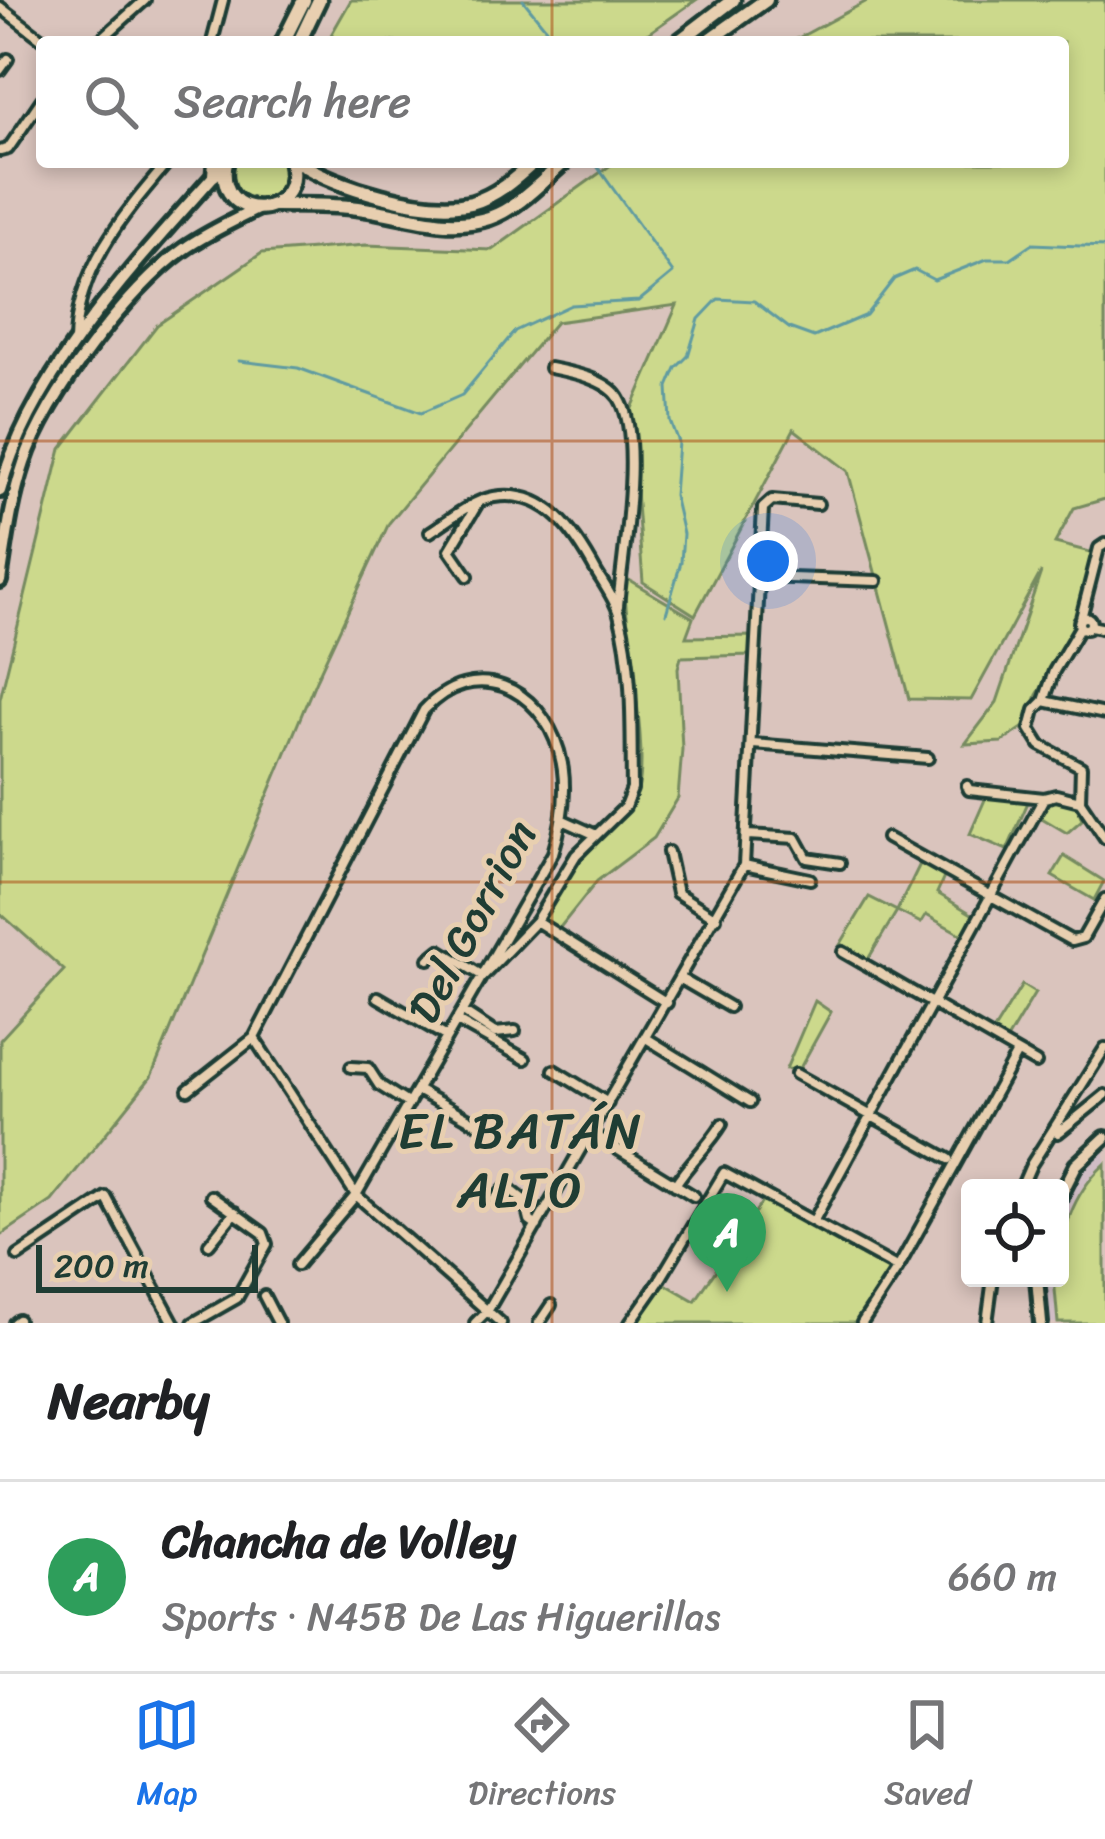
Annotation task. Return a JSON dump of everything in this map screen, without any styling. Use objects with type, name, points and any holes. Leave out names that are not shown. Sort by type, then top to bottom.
[{"type":"highway","points":[[284,36],[304,0]]},
{"type":"highway","points":[[302,36],[319,0]]},
{"type":"highway","points":[[686,36],[733,0]]},
{"type":"highway","points":[[715,36],[766,0]]},
{"type":"highway","points":[[221,168],[230,195],[257,209],[275,205],[352,207],[433,222],[471,222],[493,217],[518,202],[557,168]]},
{"type":"highway","points":[[275,205],[292,183],[293,168]]},
{"type":"highway","points":[[305,168],[365,190],[459,205],[509,185],[527,168]]},
{"type":"main road","points":[[0,491],[20,431],[75,343],[218,168]]},
{"type":"main road","points":[[0,581],[23,463],[37,430],[79,365],[164,264],[257,209]]},
{"type":"main road","points":[[1069,1179],[1076,1165],[1105,1138]]},
{"type":"main road","points":[[1038,1287],[1041,1323]]},
{"type":"street","points":[[105,36],[145,0]]},
{"type":"street","points":[[214,36],[223,0]]},
{"type":"street","points":[[0,7],[38,36]]},
{"type":"street","points":[[0,70],[8,59]]},
{"type":"street","points":[[0,151],[8,148],[36,108]]},
{"type":"street","points":[[75,343],[80,304],[111,230],[163,168]]},
{"type":"street","points":[[80,304],[97,316]]},
{"type":"street","points":[[429,959],[440,950],[483,976],[536,921],[570,864],[625,807],[632,789],[625,649],[618,610],[630,505],[624,413],[618,395],[602,383],[550,368]]},
{"type":"street","points":[[430,532],[478,502],[524,498],[563,521],[574,534],[618,610]]},
{"type":"street","points":[[475,1323],[488,1310],[744,865],[763,508],[772,500],[818,504]]},
{"type":"street","points":[[468,576],[450,550],[478,502]]},
{"type":"street","points":[[1104,544],[1084,624],[1054,671],[1030,729],[1040,745],[1081,766],[1080,801],[1105,838]]},
{"type":"street","points":[[762,577],[877,581]]},
{"type":"street","points":[[1084,624],[1105,628]]},
{"type":"street","name":"Del Gorrion","points":[[254,1038],[430,703],[463,684],[479,681],[505,685],[519,693],[539,713],[560,752],[563,820],[553,853],[356,1195],[297,1265]]},
{"type":"street","points":[[1044,700],[1105,714]]},
{"type":"street","points":[[754,744],[928,758]]},
{"type":"street","points":[[967,786],[969,790],[1044,798],[1056,795],[1080,801]]},
{"type":"street","points":[[814,1220],[1044,798]]},
{"type":"street","points":[[563,820],[594,834]]},
{"type":"street","points":[[747,835],[796,838],[808,858],[840,862]]},
{"type":"street","points":[[887,838],[1078,942],[1105,899]]},
{"type":"street","points":[[668,852],[676,893],[716,918]]},
{"type":"street","points":[[744,865],[810,879]]},
{"type":"street","points":[[536,921],[667,1003]]},
{"type":"street","points":[[843,952],[1036,1063]]},
{"type":"street","points":[[681,979],[729,1007]]},
{"type":"street","points":[[378,997],[447,1037]]},
{"type":"street","points":[[460,1016],[495,1034],[515,1031]]},
{"type":"street","points":[[460,1016],[525,1059]]},
{"type":"street","points":[[188,1090],[254,1038],[356,1195],[501,1323]]},
{"type":"street","points":[[646,1038],[750,1102]]},
{"type":"street","points":[[1025,1179],[1105,1048]]},
{"type":"street","points":[[862,1323],[898,1268],[1016,1053]]},
{"type":"street","points":[[351,1067],[368,1068],[379,1085],[409,1104]]},
{"type":"street","points":[[554,1070],[608,1103]]},
{"type":"street","points":[[796,1074],[949,1159]]},
{"type":"street","points":[[417,1090],[480,1125]]},
{"type":"street","points":[[1048,1142],[1105,1095]]},
{"type":"street","points":[[675,1185],[722,1124]]},
{"type":"street","points":[[591,1133],[694,1196]]},
{"type":"street","points":[[630,1323],[724,1173],[898,1268]]},
{"type":"street","points":[[494,1200],[507,1187],[525,1201],[530,1221],[537,1226]]},
{"type":"street","points":[[193,1323],[237,1298],[267,1244],[263,1233],[211,1196]]},
{"type":"street","points":[[18,1256],[106,1197],[174,1323]]},
{"type":"street","points":[[209,1244],[235,1212]]},
{"type":"street","points":[[987,1323],[992,1287]]},
{"type":"street","points":[[264,1296],[278,1323]]},
{"type":"street","points":[[539,1323],[551,1305]]},
{"type":"shaded area","points":[[1105,1146],[1105,1323],[1045,1323],[1043,1287],[1069,1287],[1069,1191],[1076,1176]]},
{"type":"green space","points":[[351,0],[696,0],[645,36],[330,36]]},
{"type":"green space","points":[[869,0],[1105,0],[1105,499],[1074,508],[1055,543],[1098,554],[1072,628],[1077,629],[1037,695],[1027,725],[1002,742],[965,744],[997,702],[1041,572],[971,700],[909,699],[848,471],[794,429],[695,615],[643,582],[630,413],[677,305],[556,322],[389,523],[316,680],[151,1077],[52,1201],[0,1236],[0,1040],[64,970],[0,913],[0,699],[61,449],[157,325],[262,253],[366,245],[492,250],[607,168],[1069,168],[1069,36],[802,36]]},
{"type":"green space","points":[[290,168],[292,173],[281,200],[252,205],[237,192],[233,169]]},
{"type":"green space","points":[[624,577],[693,618],[686,637],[753,636],[752,655],[681,657],[678,798],[654,838],[597,881],[558,930],[542,920],[578,864],[625,812],[640,776]]},
{"type":"green space","points":[[987,795],[1029,800],[1007,850],[970,834]]},
{"type":"green space","points":[[1038,800],[1076,801],[1082,820],[1067,833],[1035,814]]},
{"type":"green space","points":[[1064,856],[1104,881],[1094,900],[1052,876]]},
{"type":"green space","points":[[921,862],[945,875],[937,893],[977,917],[966,937],[926,915],[921,923],[897,911]]},
{"type":"green space","points":[[869,897],[897,911],[867,961],[840,945]]},
{"type":"green space","points":[[1022,985],[1035,993],[1005,1043],[991,1035]]},
{"type":"green space","points":[[815,1001],[831,1012],[799,1070],[786,1069]]},
{"type":"green space","points":[[1105,1164],[1105,1323],[1058,1323],[1055,1287],[1069,1287],[1069,1220],[1093,1176]]},
{"type":"green space","points":[[764,1199],[898,1268],[860,1323],[632,1323],[660,1281],[695,1301]]},
{"type":"waterway","points":[[523,0],[552,36]]},
{"type":"waterway","points":[[239,361],[298,368],[421,413],[462,395],[515,331],[571,305],[639,301],[673,273],[598,168]]},
{"type":"waterway","points":[[666,614],[681,562],[683,534],[674,495],[678,442],[670,421],[668,387],[688,356],[699,319],[718,299],[754,301],[789,328],[814,337],[866,315],[894,279],[915,270],[934,280],[987,259],[1010,259],[1032,244],[1105,247]]},
{"type":"place","name":"Chancha de Volley","points":[[727,1292]]},
{"type":"district","name":"EL BATÁN ALTO","points":[[521,1159]]}]
